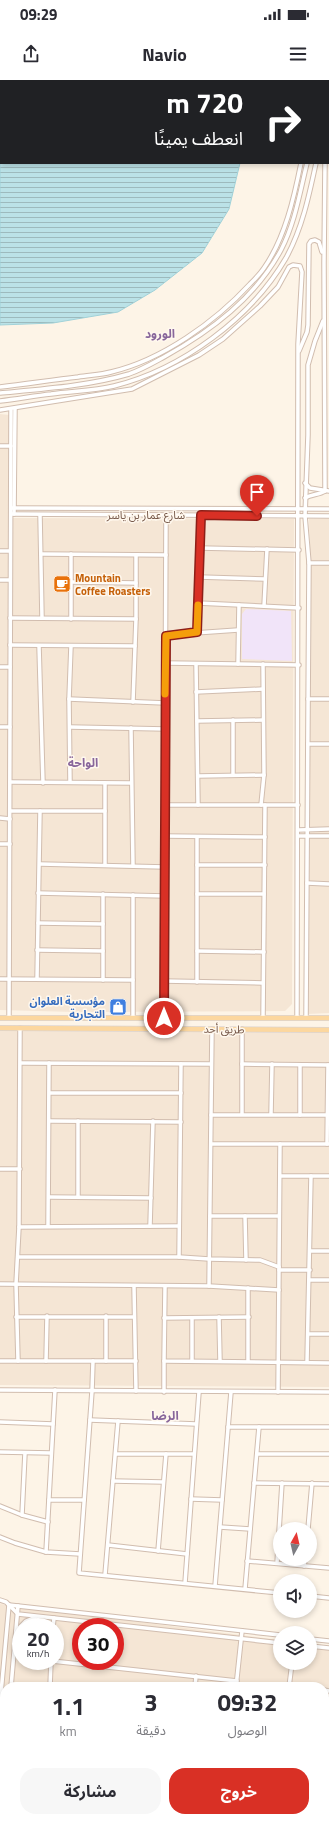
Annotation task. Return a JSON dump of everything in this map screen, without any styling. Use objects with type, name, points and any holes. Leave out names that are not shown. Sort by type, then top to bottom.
[{"type":"main road","name":"طريق أحد","points":[[0,1018],[329,1018]]},
{"type":"main road","name":"طريق أحد","points":[[0,1028],[329,1030]]},
{"type":"street","points":[[0,386],[98,375],[123,369],[167,349],[213,319],[241,294],[264,269],[282,232],[301,164]]},
{"type":"street","points":[[0,393],[80,384],[124,375],[151,364],[210,329],[248,296],[265,275],[281,249],[293,221],[307,164]]},
{"type":"street","points":[[0,401],[88,391],[121,384],[146,376],[175,362],[218,335],[246,309],[264,288],[285,258],[297,234],[308,203],[316,164]]},
{"type":"street","points":[[327,171],[324,257],[324,439],[327,491]]},
{"type":"street","points":[[298,354],[307,332],[309,244],[311,241],[319,242],[324,257]]},
{"type":"street","points":[[324,263],[329,263]]},
{"type":"street","points":[[0,410],[11,410],[40,403],[132,389],[168,372],[199,355],[222,339],[260,306],[278,287],[289,267],[293,265],[300,266],[302,272],[298,354],[299,608],[297,1018]]},
{"type":"street","points":[[324,321],[329,324]]},
{"type":"street","points":[[306,1018],[309,563],[305,516],[305,483],[308,435],[308,365],[324,321]]},
{"type":"street","points":[[324,331],[329,331]]},
{"type":"street","points":[[123,369],[124,375]]},
{"type":"street","points":[[12,508],[15,408]]},
{"type":"street","points":[[9,1018],[10,551],[12,514],[11,410]]},
{"type":"street","points":[[324,439],[329,439]]},
{"type":"street","points":[[0,446],[11,446]]},
{"type":"street","points":[[305,483],[310,488],[327,491]]},
{"type":"street","points":[[306,498],[310,495],[320,494],[327,491]]},
{"type":"street","name":"شارع عمار بن ياسر","points":[[12,508],[329,510]]},
{"type":"street","name":"شارع عمار بن ياسر","points":[[12,514],[329,516]]},
{"type":"street","points":[[40,515],[42,618]]},
{"type":"street","points":[[164,1018],[166,515]]},
{"type":"street","points":[[197,632],[201,515]]},
{"type":"street","points":[[200,548],[299,550]]},
{"type":"street","points":[[264,606],[267,549]]},
{"type":"street","points":[[0,551],[10,551]]},
{"type":"street","points":[[41,554],[166,555]]},
{"type":"street","points":[[71,554],[71,619]]},
{"type":"street","points":[[133,702],[136,620],[136,555]]},
{"type":"street","points":[[309,563],[329,563]]},
{"type":"street","points":[[199,577],[265,579]]},
{"type":"street","points":[[0,580],[10,580]]},
{"type":"street","points":[[71,582],[136,583]]},
{"type":"street","points":[[198,603],[299,608]]},
{"type":"street","points":[[238,664],[239,605]]},
{"type":"street","points":[[10,618],[136,620]]},
{"type":"street","points":[[166,636],[197,632],[238,630]]},
{"type":"street","points":[[10,645],[135,646]]},
{"type":"street","points":[[38,646],[43,783]]},
{"type":"street","points":[[70,782],[71,646]]},
{"type":"street","points":[[166,663],[298,665]]},
{"type":"street","points":[[196,664],[198,805]]},
{"type":"street","points":[[263,664],[263,805],[265,837],[263,1018]]},
{"type":"street","points":[[0,668],[10,668]]},
{"type":"street","points":[[196,692],[263,689]]},
{"type":"street","points":[[308,699],[329,699]]},
{"type":"street","points":[[70,700],[165,703]]},
{"type":"street","points":[[233,720],[233,775]]},
{"type":"street","points":[[197,721],[263,720]]},
{"type":"street","points":[[0,727],[10,727]]},
{"type":"street","points":[[70,727],[165,729]]},
{"type":"street","points":[[131,728],[133,866]]},
{"type":"street","points":[[308,744],[329,744]]},
{"type":"street","points":[[198,776],[264,775]]},
{"type":"street","points":[[10,782],[131,783]]},
{"type":"street","points":[[105,782],[105,865]]},
{"type":"street","points":[[165,805],[298,805]]},
{"type":"street","points":[[10,811],[105,811]]},
{"type":"street","points":[[37,979],[40,811]]},
{"type":"street","points":[[0,818],[10,819]]},
{"type":"street","points":[[298,830],[329,829]]},
{"type":"street","points":[[165,836],[265,837]]},
{"type":"street","points":[[298,836],[329,836]]},
{"type":"street","points":[[196,837],[197,982]]},
{"type":"street","points":[[0,844],[10,844]]},
{"type":"street","points":[[40,864],[165,867]]},
{"type":"street","points":[[197,865],[264,865]]},
{"type":"street","points":[[307,884],[329,884]]},
{"type":"street","points":[[38,893],[165,896]]},
{"type":"street","points":[[103,894],[103,980]]},
{"type":"street","points":[[197,894],[264,894]]},
{"type":"street","points":[[133,895],[133,1018]]},
{"type":"street","points":[[38,923],[103,924]]},
{"type":"street","points":[[37,950],[103,951]]},
{"type":"street","points":[[197,951],[264,952]]},
{"type":"street","points":[[0,979],[133,980]]},
{"type":"street","points":[[164,981],[263,983]]},
{"type":"street","points":[[18,1361],[16,1284],[19,1257],[20,1028]]},
{"type":"street","points":[[209,1286],[212,1029]]},
{"type":"street","points":[[242,1029],[242,1114]]},
{"type":"street","points":[[21,1063],[211,1064]]},
{"type":"street","points":[[48,1226],[50,1121],[49,1064]]},
{"type":"street","points":[[179,1257],[181,1064]]},
{"type":"street","points":[[211,1144],[328,1144],[329,1065],[242,1064]]},
{"type":"street","points":[[271,1114],[272,1064]]},
{"type":"street","points":[[300,1064],[300,1115]]},
{"type":"street","points":[[50,1093],[181,1093]]},
{"type":"street","points":[[211,1114],[328,1115]]},
{"type":"street","points":[[50,1121],[181,1122]]},
{"type":"street","points":[[78,1121],[78,1197]]},
{"type":"street","points":[[150,1226],[153,1121]]},
{"type":"street","points":[[278,1392],[280,1144]]},
{"type":"street","points":[[0,1169],[20,1169]]},
{"type":"street","points":[[280,1176],[329,1176]]},
{"type":"street","points":[[307,1362],[310,1280],[311,1176]]},
{"type":"street","points":[[49,1197],[151,1198]]},
{"type":"street","points":[[210,1216],[279,1216]]},
{"type":"street","points":[[245,1216],[246,1260]]},
{"type":"street","points":[[19,1227],[179,1226]]},
{"type":"street","points":[[310,1251],[329,1251]]},
{"type":"street","points":[[19,1257],[179,1257],[260,1260],[279,1269],[310,1270]]},
{"type":"street","points":[[310,1280],[329,1280]]},
{"type":"street","points":[[0,1284],[134,1287],[209,1286],[279,1290]]},
{"type":"street","points":[[134,1287],[136,1391]]},
{"type":"street","points":[[164,1392],[165,1287]]},
{"type":"street","points":[[248,1288],[248,1361]]},
{"type":"street","points":[[46,1361],[47,1316]]},
{"type":"street","points":[[106,1316],[106,1361]]},
{"type":"street","points":[[16,1317],[134,1316]]},
{"type":"street","points":[[219,1317],[220,1361]]},
{"type":"street","points":[[164,1318],[249,1317]]},
{"type":"street","points":[[192,1318],[192,1360]]},
{"type":"street","points":[[308,1334],[329,1334]]},
{"type":"street","points":[[164,1360],[329,1363]]},
{"type":"street","points":[[0,1361],[136,1361]]},
{"type":"street","points":[[92,1361],[92,1391],[79,1573],[273,1592]]},
{"type":"street","points":[[0,1390],[329,1392]]},
{"type":"street","points":[[46,1552],[55,1390]]},
{"type":"street","points":[[185,1583],[199,1392]]},
{"type":"street","points":[[215,1586],[231,1392]]},
{"type":"street","points":[[90,1420],[196,1424]]},
{"type":"street","points":[[105,1575],[118,1421]]},
{"type":"street","points":[[0,1422],[53,1424]]},
{"type":"street","points":[[228,1427],[329,1427]]},
{"type":"street","points":[[245,1589],[259,1427]]},
{"type":"street","points":[[0,1452],[52,1453]]},
{"type":"street","points":[[22,1515],[25,1453]]},
{"type":"street","points":[[116,1454],[194,1454]]},
{"type":"street","points":[[158,1550],[166,1454]]},
{"type":"street","points":[[257,1454],[329,1454]]},
{"type":"street","points":[[113,1481],[163,1482]]},
{"type":"street","points":[[254,1483],[329,1484]]},
{"type":"street","points":[[280,1522],[282,1483]]},
{"type":"street","points":[[309,1522],[312,1483]]},
{"type":"street","points":[[191,1499],[222,1500]]},
{"type":"street","points":[[49,1500],[84,1500]]},
{"type":"street","points":[[0,1506],[22,1515],[48,1522]]},
{"type":"street","points":[[220,1527],[250,1529]]},
{"type":"street","points":[[0,1537],[15,1544],[46,1552],[80,1554]]},
{"type":"street","points":[[108,1545],[187,1554]]},
{"type":"street","points":[[247,1561],[273,1563]]},
{"type":"street","points":[[304,1566],[329,1568]]},
{"type":"street","points":[[317,1597],[329,1598]]},
{"type":"street","points":[[0,1600],[9,1605],[18,1614],[54,1618]]},
{"type":"street","points":[[9,1605],[273,1635]]},
{"type":"street","points":[[2,1682],[9,1605]]},
{"type":"street","points":[[18,1606],[18,1618]]},
{"type":"street","points":[[34,1618],[39,1616]]},
{"type":"street","points":[[64,1619],[273,1642]]},
{"type":"street","points":[[64,1662],[237,1680],[242,1631]]},
{"type":"street","points":[[317,1640],[329,1641]]},
{"type":"street","points":[[317,1647],[329,1648]]},
{"type":"street","points":[[11,1682],[13,1670]]},
{"type":"street","points":[[50,1682],[51,1670]]},
{"type":"street","points":[[290,1682],[291,1670]]},
{"type":"street","points":[[195,1682],[196,1676]]},
{"type":"shaded area","points":[[0,414],[9,415],[9,518],[294,519],[292,1004],[285,1011],[75,1012],[0,1010]]},
{"type":"shaded area","points":[[309,519],[329,519],[329,1013],[307,1014],[310,564]]},
{"type":"shaded area","points":[[246,609],[291,611],[292,661],[242,659],[242,614]]},
{"type":"shaded area","points":[[0,1029],[329,1031],[329,1387],[0,1385]]},
{"type":"shaded area","points":[[0,1604],[109,1618],[72,1618],[72,1670],[124,1670],[124,1620],[273,1639],[273,1670],[317,1670],[317,1645],[329,1646],[329,1682],[0,1682]]},
{"type":"water","points":[[0,164],[240,164],[229,209],[202,253],[155,290],[118,312],[53,323],[0,325]]},
{"type":"slow traffic","points":[[165,694],[166,636],[197,632],[198,605]]},
{"type":"place","name":"Mountain Coffee Roasters","points":[[62,584]]},
{"type":"place","name":"مؤسسة العلوان التجارية","points":[[118,1007]]},
{"type":"district","name":"الورود","points":[[160,333]]},
{"type":"district","name":"الواحة","points":[[83,762]]},
{"type":"district","name":"الرضا","points":[[165,1415]]},
{"type":"route","points":[[164,1018],[166,636],[197,632],[201,515],[257,516]]}]
